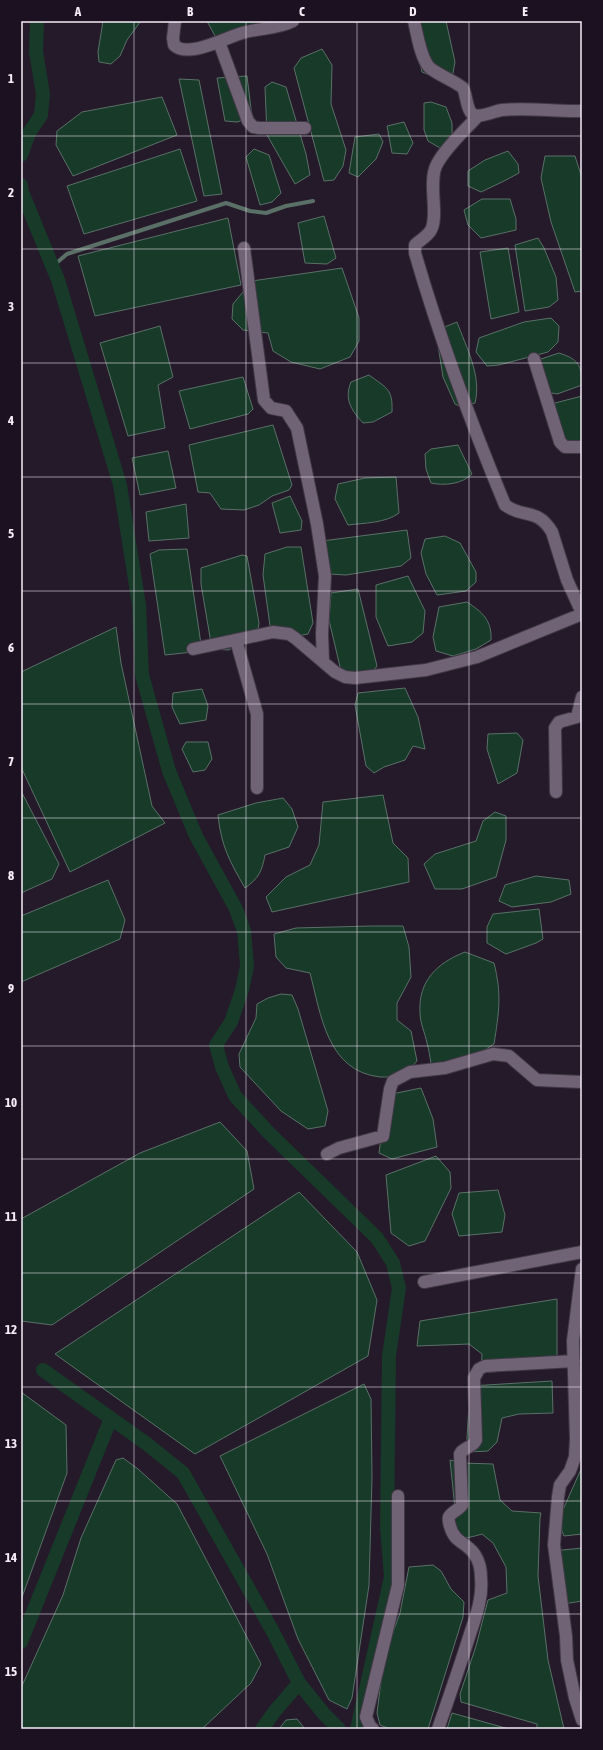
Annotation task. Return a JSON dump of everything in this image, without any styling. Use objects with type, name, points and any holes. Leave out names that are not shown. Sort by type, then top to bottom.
[{"type":"street","points":[[175,21],[173,38],[174,45],[177,48],[192,49],[201,48],[242,33],[280,26],[293,21]]},
{"type":"street","points":[[414,21],[424,61],[433,70],[463,88],[468,108],[473,114],[478,116]]},
{"type":"street","points":[[219,42],[248,121],[253,127],[305,128]]},
{"type":"street","points":[[193,649],[273,632],[288,634],[340,674],[345,677],[355,678],[426,670],[477,657],[582,614],[567,580],[552,532],[548,525],[536,515],[512,510],[505,505],[474,431],[430,306],[415,253],[415,245],[426,236],[433,224],[433,183],[436,167],[478,116],[500,110],[516,109],[582,111]]},
{"type":"street","points":[[244,248],[264,400],[271,408],[286,411],[297,428],[317,524],[325,576],[322,634],[323,661]]},
{"type":"street","points":[[534,359],[560,442],[565,447],[582,447]]},
{"type":"street","points":[[236,640],[257,714],[257,788]]},
{"type":"street","points":[[556,792],[555,728],[559,722],[577,717],[582,697]]},
{"type":"street","points":[[327,1154],[339,1148],[383,1136],[391,1085],[398,1077],[410,1072],[445,1068],[493,1054],[509,1056],[537,1080],[582,1082]]},
{"type":"street","points":[[424,1282],[582,1252]]},
{"type":"street","points":[[582,1269],[573,1341],[576,1439],[575,1457],[570,1471],[560,1485],[554,1545],[566,1636],[567,1660],[575,1698],[582,1720]]},
{"type":"street","points":[[438,1729],[464,1656],[481,1592],[479,1563],[475,1554],[451,1534],[448,1521],[449,1516],[462,1505],[460,1454],[463,1450],[475,1443],[476,1440],[474,1378],[479,1369],[485,1366],[574,1361]]},
{"type":"street","points":[[373,1729],[366,1717],[398,1585],[398,1496]]},
{"type":"shaded area","points":[[103,21],[141,21],[127,40],[120,56],[111,64],[99,62],[98,52]]},
{"type":"shaded area","points":[[207,21],[267,21],[229,36],[215,36]]},
{"type":"shaded area","points":[[411,21],[446,21],[455,62],[452,78],[443,81],[422,72]]},
{"type":"shaded area","points":[[322,49],[332,65],[331,104],[346,150],[343,166],[334,180],[324,181],[294,68],[301,58]]},
{"type":"shaded area","points":[[247,76],[252,117],[237,122],[225,121],[217,78]]},
{"type":"shaded area","points":[[179,79],[199,80],[222,194],[204,196]]},
{"type":"shaded area","points":[[272,82],[286,87],[306,154],[310,175],[295,184],[267,135],[265,87]]},
{"type":"shaded area","points":[[162,97],[177,135],[73,176],[56,145],[57,131],[82,112]]},
{"type":"shaded area","points":[[431,102],[446,107],[452,123],[452,143],[440,148],[428,141],[424,130],[424,103]]},
{"type":"shaded area","points":[[404,122],[413,143],[407,154],[392,153],[387,126]]},
{"type":"shaded area","points":[[379,134],[383,142],[376,159],[358,177],[349,173],[355,137]]},
{"type":"shaded area","points":[[180,149],[197,201],[84,234],[67,186]]},
{"type":"shaded area","points":[[254,149],[269,155],[281,193],[272,202],[260,205],[246,157]]},
{"type":"shaded area","points":[[508,151],[518,164],[519,173],[481,192],[468,186],[468,171],[485,160]]},
{"type":"shaded area","points":[[545,156],[575,156],[582,178],[582,291],[575,292],[551,222],[541,178]]},
{"type":"shaded area","points":[[482,199],[510,199],[516,219],[516,230],[481,238],[468,225],[464,210]]},
{"type":"shaded area","points":[[324,216],[336,258],[327,264],[305,263],[298,223]]},
{"type":"shaded area","points":[[228,218],[241,285],[95,316],[78,256]]},
{"type":"shaded area","points":[[538,238],[544,248],[556,277],[558,300],[549,307],[525,311],[515,245]]},
{"type":"shaded area","points":[[508,248],[519,312],[491,319],[480,252]]},
{"type":"shaded area","points":[[342,268],[359,318],[359,341],[350,357],[320,369],[291,362],[273,351],[268,333],[243,330],[232,319],[233,304],[252,281]]},
{"type":"shaded area","points":[[551,318],[559,326],[558,342],[548,352],[499,365],[487,366],[476,352],[479,338],[524,322]]},
{"type":"shaded area","points":[[457,322],[475,372],[477,393],[475,403],[461,407],[455,404],[443,377],[437,339],[442,328]]},
{"type":"shaded area","points":[[160,326],[173,377],[158,385],[165,428],[128,436],[100,343]]},
{"type":"shaded area","points":[[559,353],[575,360],[578,364],[581,372],[582,385],[557,394],[542,391],[538,360]]},
{"type":"shaded area","points":[[369,375],[384,386],[390,393],[392,412],[373,422],[363,423],[352,409],[348,394],[351,382]]},
{"type":"shaded area","points":[[243,377],[253,409],[248,414],[190,429],[179,391]]},
{"type":"shaded area","points":[[582,396],[582,445],[558,446],[552,414],[555,403]]},
{"type":"shaded area","points":[[273,425],[292,485],[289,490],[272,496],[259,505],[244,510],[221,509],[210,493],[198,492],[189,445]]},
{"type":"shaded area","points":[[458,445],[472,474],[458,482],[442,484],[431,483],[426,469],[425,454],[431,449]]},
{"type":"shaded area","points":[[168,451],[176,488],[140,495],[132,458]]},
{"type":"shaded area","points":[[396,477],[399,513],[381,521],[348,525],[335,499],[338,484],[365,478]]},
{"type":"shaded area","points":[[290,496],[302,521],[301,530],[280,533],[272,503]]},
{"type":"shaded area","points":[[186,504],[189,538],[149,541],[146,512]]},
{"type":"shaded area","points":[[407,530],[411,558],[401,566],[346,575],[329,574],[322,541]]},
{"type":"shaded area","points":[[445,536],[460,543],[476,572],[476,582],[466,591],[437,595],[426,574],[421,553],[425,539]]},
{"type":"shaded area","points":[[287,547],[301,547],[313,623],[308,634],[287,638],[271,633],[263,575],[265,554]]},
{"type":"shaded area","points":[[187,549],[202,651],[165,655],[150,554],[159,550]]},
{"type":"shaded area","points":[[242,555],[247,556],[259,623],[257,636],[240,642],[229,650],[212,649],[201,584],[201,568]]},
{"type":"shaded area","points":[[408,576],[425,611],[423,633],[412,642],[388,646],[376,617],[376,585]]},
{"type":"shaded area","points":[[358,589],[377,666],[371,674],[341,671],[329,620],[331,593]]},
{"type":"shaded area","points":[[467,602],[485,617],[490,627],[491,640],[476,649],[453,656],[436,651],[433,637],[439,607]]},
{"type":"shaded area","points":[[116,627],[121,663],[152,806],[165,823],[70,872],[21,767],[21,672]]},
{"type":"shaded area","points":[[405,688],[418,717],[425,749],[413,746],[405,760],[384,767],[374,773],[366,766],[355,705],[358,693]]},
{"type":"shaded area","points":[[202,689],[208,706],[206,720],[180,724],[172,707],[173,693]]},
{"type":"shaded area","points":[[517,733],[523,740],[517,773],[498,784],[487,749],[488,734]]},
{"type":"shaded area","points":[[186,742],[208,742],[212,759],[205,770],[193,772],[182,749]]},
{"type":"shaded area","points":[[21,791],[59,864],[52,879],[21,893]]},
{"type":"shaded area","points":[[383,795],[393,843],[408,858],[409,882],[272,912],[266,897],[286,877],[310,865],[319,845],[323,802]]},
{"type":"shaded area","points":[[283,798],[292,809],[298,827],[289,847],[265,855],[263,866],[259,874],[254,881],[245,888],[224,845],[218,815],[256,803]]},
{"type":"shaded area","points":[[495,812],[506,816],[506,840],[496,877],[462,889],[435,889],[424,864],[435,854],[476,841],[483,821]]},
{"type":"shaded area","points":[[536,876],[569,880],[571,894],[551,902],[512,907],[499,901],[505,885]]},
{"type":"shaded area","points":[[108,880],[125,920],[120,939],[21,982],[21,916]]},
{"type":"shaded area","points":[[539,909],[543,939],[506,954],[487,943],[487,927],[493,914]]},
{"type":"shaded area","points":[[403,926],[409,947],[411,977],[397,1003],[397,1020],[411,1031],[417,1061],[401,1074],[386,1077],[362,1073],[348,1064],[337,1053],[323,1023],[310,973],[286,968],[276,957],[274,934],[296,928]]},
{"type":"shaded area","points":[[465,952],[494,963],[497,974],[499,1004],[494,1044],[471,1059],[431,1064],[420,1017],[422,992],[431,975],[438,968],[455,956]]},
{"type":"shaded area","points":[[281,994],[292,995],[298,1009],[328,1111],[325,1126],[308,1129],[281,1111],[240,1067],[239,1054],[256,1018],[257,1004],[268,998]]},
{"type":"shaded area","points":[[421,1088],[433,1119],[437,1147],[392,1159],[379,1153],[387,1095]]},
{"type":"shaded area","points":[[220,1122],[247,1151],[254,1189],[52,1325],[21,1321],[21,1219],[140,1153]]},
{"type":"shaded area","points":[[436,1156],[450,1172],[451,1188],[425,1241],[409,1246],[391,1233],[386,1175]]},
{"type":"shaded area","points":[[498,1190],[505,1215],[502,1232],[459,1236],[452,1214],[459,1193]]},
{"type":"shaded area","points":[[299,1192],[357,1252],[377,1300],[368,1356],[195,1454],[55,1354]]},
{"type":"shaded area","points":[[557,1299],[557,1364],[534,1368],[481,1373],[482,1354],[469,1344],[417,1346],[420,1321]]},
{"type":"shaded area","points":[[552,1381],[553,1413],[519,1414],[502,1418],[497,1442],[488,1451],[469,1452],[467,1439],[470,1386]]},
{"type":"shaded area","points":[[364,1384],[371,1399],[372,1477],[369,1585],[352,1698],[347,1709],[329,1700],[298,1639],[267,1554],[220,1456]]},
{"type":"shaded area","points":[[21,1392],[66,1425],[67,1473],[21,1600]]},
{"type":"shaded area","points":[[123,1458],[138,1469],[177,1504],[261,1664],[251,1683],[202,1729],[21,1729],[21,1688],[63,1595],[81,1538],[116,1460]]},
{"type":"shaded area","points":[[450,1460],[462,1463],[493,1464],[500,1500],[512,1511],[541,1513],[538,1576],[548,1660],[564,1729],[537,1729],[537,1724],[461,1702],[460,1694],[476,1646],[488,1600],[507,1593],[506,1567],[493,1543],[482,1534],[466,1538],[458,1536],[445,1526],[456,1518]]},
{"type":"shaded area","points":[[582,1467],[582,1534],[564,1536],[558,1521]]},
{"type":"shaded area","points":[[582,1548],[582,1601],[558,1605],[553,1551]]},
{"type":"shaded area","points":[[433,1565],[441,1571],[451,1589],[464,1602],[463,1617],[428,1729],[390,1729],[380,1725],[377,1713],[384,1657],[400,1613],[409,1567]]},
{"type":"shaded area","points":[[452,1713],[509,1729],[447,1729]]},
{"type":"shaded area","points":[[297,1719],[305,1729],[279,1729],[286,1720]]},
{"type":"waterway","points":[[21,155],[29,133],[41,115],[43,94],[36,52],[37,21]]},
{"type":"waterway","points":[[21,185],[22,192],[58,280],[120,485],[139,605],[142,675],[169,771],[196,836],[236,909],[244,931],[247,966],[242,990],[231,1022],[216,1045],[222,1067],[235,1096],[268,1132],[377,1238],[393,1263],[399,1288],[389,1356],[387,1528],[391,1577],[357,1729]]},
{"type":"waterway","points":[[53,266],[67,254],[226,203],[250,211],[266,213],[286,206],[313,201]]},
{"type":"waterway","points":[[43,1370],[147,1444],[183,1473],[272,1630],[299,1683],[324,1714],[339,1729]]},
{"type":"waterway","points":[[21,1642],[111,1418]]},
{"type":"waterway","points":[[262,1729],[299,1683]]}]
